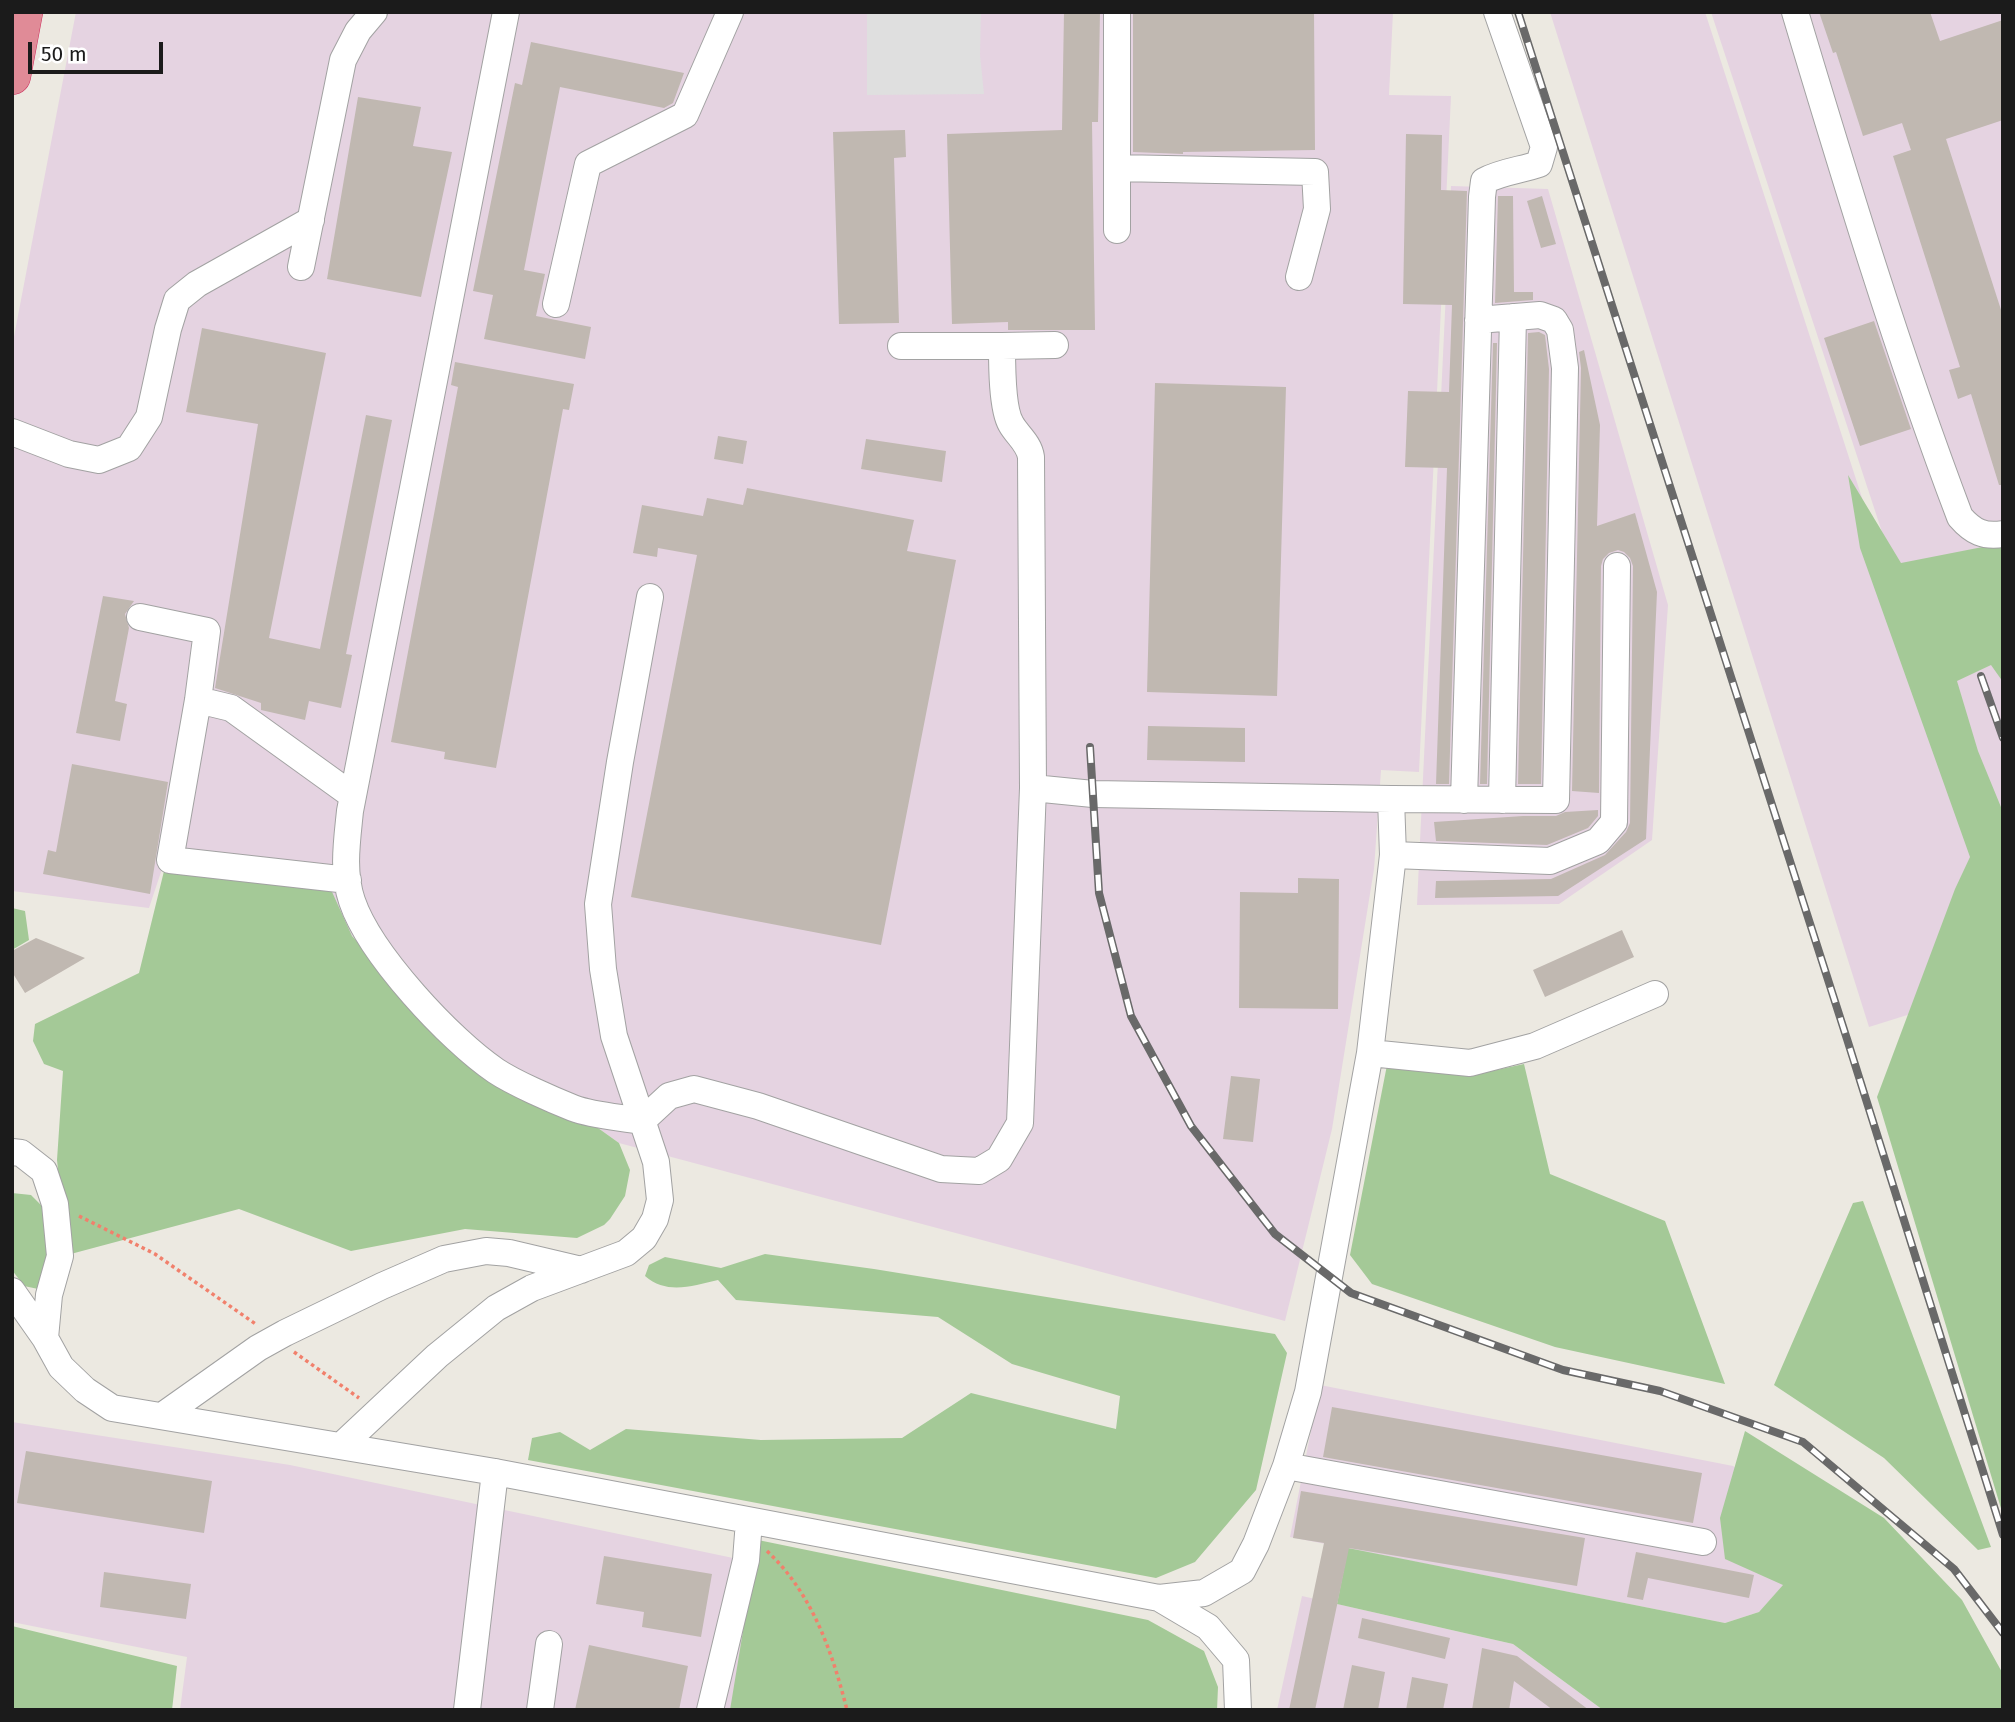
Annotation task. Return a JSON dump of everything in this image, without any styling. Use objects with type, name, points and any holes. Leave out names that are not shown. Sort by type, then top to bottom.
[{"type":"highway","points":[[12,76],[24,12]]},
{"type":"street","points":[[301,267],[343,60],[358,31],[374,12]]},
{"type":"street","points":[[506,12],[353,796],[345,863],[351,900],[363,926],[380,951],[422,1005],[497,1071],[575,1109],[642,1121]]},
{"type":"street","points":[[556,304],[588,164],[685,115],[730,12]]},
{"type":"street","points":[[1116,230],[1117,12]]},
{"type":"street","points":[[1464,800],[1482,197],[1484,181],[1494,175],[1539,164],[1544,147],[1497,12]]},
{"type":"street","points":[[1795,12],[1884,302],[1926,426],[1961,517],[1970,529],[1989,536],[2003,534]]},
{"type":"street","points":[[1117,168],[1315,172],[1317,209],[1300,276]]},
{"type":"street","points":[[12,432],[69,454],[99,460],[129,448],[149,417],[177,300],[197,284],[311,220]]},
{"type":"street","points":[[1033,788],[1093,794],[1391,800],[1556,800],[1565,368],[1560,330],[1554,320],[1540,315],[1478,320]]},
{"type":"street","points":[[1502,800],[1513,317]]},
{"type":"street","points":[[901,346],[1055,345]]},
{"type":"street","points":[[642,1121],[669,1096],[694,1089],[758,1106],[941,1169],[979,1171],[999,1159],[1020,1123],[1033,788],[1031,457],[1030,450],[1009,422],[1002,372],[1002,346]]},
{"type":"street","points":[[1393,855],[1550,861],[1598,841],[1614,822],[1617,566]]},
{"type":"street","points":[[341,1446],[437,1356],[496,1308],[532,1288],[626,1253],[644,1238],[655,1219],[660,1200],[656,1162],[614,1036],[603,969],[598,904],[650,597]]},
{"type":"street","points":[[140,617],[207,631],[170,860],[348,880]]},
{"type":"street","points":[[198,699],[231,708],[353,796]]},
{"type":"street","points":[[12,1291],[45,1338],[61,1367],[85,1390],[113,1408],[495,1472],[748,1527],[1159,1598],[1203,1593],[1242,1571],[1256,1544],[1286,1466],[1308,1392],[1370,1053],[1393,855],[1391,800]]},
{"type":"street","points":[[1370,1053],[1470,1063],[1535,1046],[1655,994]]},
{"type":"street","points":[[12,1152],[20,1153],[44,1171],[55,1204],[60,1256],[49,1295],[45,1338]]},
{"type":"street","points":[[162,1416],[258,1348],[444,1259],[486,1251],[509,1253],[581,1270]]},
{"type":"street","points":[[1286,1466],[1703,1542]]},
{"type":"street","points":[[467,1710],[495,1472]]},
{"type":"street","points":[[710,1710],[746,1560],[748,1527]]},
{"type":"street","points":[[1159,1598],[1208,1627],[1236,1660],[1238,1710]]},
{"type":"street","points":[[540,1710],[549,1644]]},
{"type":"path","points":[[55,1204],[155,1254],[378,1412]]},
{"type":"path","points":[[748,1527],[786,1569],[825,1633],[847,1710]]},
{"type":"shaded area","points":[[76,12],[1393,12],[1389,95],[1451,96],[1419,772],[1381,770],[1374,869],[1332,1129],[1285,1321],[619,1143],[598,1128],[520,1095],[413,1002],[352,936],[165,860],[149,908],[12,891],[12,347]]},
{"type":"shaded area","points":[[867,12],[981,12],[980,55],[984,94],[867,95]]},
{"type":"shaded area","points":[[1550,12],[1705,12],[2003,934],[2003,985],[1869,1027]]},
{"type":"shaded area","points":[[1711,12],[2003,12],[2003,900]]},
{"type":"shaded area","points":[[1451,186],[1548,189],[1668,605],[1652,840],[1559,904],[1417,905]]},
{"type":"shaded area","points":[[1320,1385],[1733,1466],[1794,1507],[1799,1568],[1759,1612],[1725,1623],[1290,1537]]},
{"type":"shaded area","points":[[12,1422],[290,1465],[776,1567],[753,1710],[180,1710],[187,1657],[12,1622]]},
{"type":"shaded area","points":[[1302,1596],[1513,1644],[1603,1710],[1277,1710]]},
{"type":"green space","points":[[1848,475],[1901,563],[2003,543],[2003,682],[1991,665],[1957,681],[1978,751],[2003,812],[2003,1515],[1877,1097],[1955,889],[1970,857],[1860,548]]},
{"type":"green space","points":[[165,867],[328,883],[352,936],[413,1002],[569,1118],[598,1128],[619,1143],[630,1170],[625,1196],[610,1219],[604,1225],[577,1238],[465,1229],[351,1251],[239,1209],[67,1255],[57,1160],[63,1071],[44,1064],[33,1041],[35,1024],[139,973]]},
{"type":"green space","points":[[12,908],[25,911],[29,940],[12,950]]},
{"type":"green space","points":[[1524,1064],[1550,1174],[1665,1221],[1725,1384],[1555,1347],[1372,1284],[1350,1255],[1387,1065],[1473,1075]]},
{"type":"green space","points":[[12,1193],[31,1195],[46,1210],[54,1231],[43,1290],[24,1286],[12,1270]]},
{"type":"green space","points":[[1863,1201],[1991,1547],[1978,1550],[1884,1458],[1774,1385],[1853,1203]]},
{"type":"green space","points":[[765,1254],[1275,1334],[1287,1353],[1256,1490],[1195,1562],[1156,1578],[528,1460],[532,1438],[560,1432],[590,1450],[626,1429],[761,1440],[902,1438],[971,1393],[1116,1429],[1120,1396],[1012,1364],[938,1317],[736,1300],[718,1280],[671,1287],[653,1282],[645,1276],[649,1265],[665,1257],[721,1268]]},
{"type":"green space","points":[[1745,1431],[1884,1518],[1962,1600],[2003,1674],[2003,1710],[1603,1710],[1513,1644],[1337,1604],[1348,1548],[1725,1623],[1759,1612],[1783,1585],[1725,1559],[1720,1518]]},
{"type":"green space","points":[[758,1540],[1148,1620],[1204,1651],[1218,1687],[1217,1710],[730,1710]]},
{"type":"green space","points":[[12,1626],[177,1666],[172,1710],[12,1710]]},
{"type":"building","points":[[1064,12],[1100,12],[1098,122],[1092,122],[1095,330],[1008,330],[1008,322],[952,324],[947,134],[1062,130]]},
{"type":"building","points":[[1133,12],[1314,12],[1315,150],[1183,154],[1133,152]]},
{"type":"building","points":[[1819,12],[1930,12],[1940,41],[2003,20],[2003,120],[1946,139],[2003,316],[2003,485],[1999,485],[1971,394],[1958,399],[1949,370],[1960,367],[1893,156],[1911,150],[1902,123],[1863,136],[1836,52],[1833,53]]},
{"type":"building","points":[[531,42],[684,73],[673,103],[664,108],[560,87],[524,270],[545,274],[536,316],[591,327],[585,359],[484,339],[493,295],[473,291],[515,83],[522,85]]},
{"type":"building","points":[[358,97],[421,107],[413,146],[452,152],[421,297],[327,279]]},
{"type":"building","points":[[905,130],[906,157],[894,158],[899,323],[839,324],[833,132]]},
{"type":"building","points":[[1406,134],[1442,135],[1441,190],[1467,191],[1449,784],[1436,784],[1447,468],[1405,467],[1408,391],[1449,392],[1452,305],[1403,304]]},
{"type":"building","points":[[1498,196],[1513,196],[1514,292],[1533,292],[1533,300],[1495,303]]},
{"type":"building","points":[[1542,196],[1556,244],[1541,248],[1527,201]]},
{"type":"building","points":[[1874,321],[1911,429],[1860,446],[1824,338]]},
{"type":"building","points":[[202,328],[326,353],[269,638],[320,649],[366,415],[392,420],[346,654],[352,655],[341,708],[309,701],[305,720],[261,710],[261,703],[215,688],[258,424],[186,412]]},
{"type":"building","points":[[1539,332],[1545,335],[1549,369],[1541,784],[1518,784],[1528,333]]},
{"type":"building","points":[[1493,343],[1497,343],[1487,784],[1480,784]]},
{"type":"building","points":[[1584,350],[1600,425],[1597,526],[1635,513],[1657,592],[1646,839],[1558,896],[1435,898],[1436,881],[1551,879],[1605,855],[1626,832],[1630,823],[1633,566],[1630,558],[1618,550],[1609,553],[1601,566],[1599,793],[1572,791],[1581,368],[1579,352]]},
{"type":"building","points":[[455,362],[574,384],[569,410],[563,409],[496,768],[444,759],[445,752],[391,742],[458,387],[451,385]]},
{"type":"building","points":[[1155,383],[1286,387],[1277,696],[1147,692]]},
{"type":"building","points":[[718,436],[747,441],[743,464],[714,459]]},
{"type":"building","points":[[866,439],[946,451],[942,482],[861,469]]},
{"type":"building","points":[[747,488],[914,520],[907,551],[956,560],[881,945],[631,897],[697,555],[658,548],[657,557],[633,553],[642,505],[703,516],[707,498],[743,505]]},
{"type":"building","points":[[103,596],[134,601],[125,614],[129,628],[115,701],[127,704],[120,741],[76,733]]},
{"type":"building","points":[[1148,726],[1245,728],[1245,762],[1147,760]]},
{"type":"building","points":[[72,764],[168,782],[150,894],[43,874],[48,850],[56,852]]},
{"type":"building","points":[[1598,810],[1598,816],[1588,828],[1547,845],[1436,841],[1434,822],[1556,816],[1565,812]]},
{"type":"building","points":[[1298,878],[1339,879],[1338,1009],[1239,1008],[1240,892],[1298,893]]},
{"type":"building","points":[[1622,930],[1634,957],[1545,997],[1533,970]]},
{"type":"building","points":[[36,938],[85,958],[25,993],[12,972],[12,951]]},
{"type":"building","points":[[1231,1076],[1260,1079],[1253,1142],[1223,1139]]},
{"type":"building","points":[[1332,1407],[1702,1473],[1693,1523],[1323,1457]]},
{"type":"building","points":[[26,1451],[212,1481],[204,1533],[17,1503]]},
{"type":"building","points":[[1301,1491],[1585,1538],[1577,1586],[1349,1548],[1315,1710],[1289,1710],[1324,1543],[1293,1538]]},
{"type":"building","points":[[1636,1552],[1754,1575],[1749,1598],[1648,1578],[1643,1600],[1627,1597]]},
{"type":"building","points":[[604,1556],[712,1574],[701,1637],[642,1627],[644,1612],[596,1604]]},
{"type":"building","points":[[104,1572],[191,1584],[186,1619],[100,1607]]},
{"type":"building","points":[[1362,1618],[1450,1638],[1445,1659],[1358,1638]]},
{"type":"building","points":[[589,1645],[688,1666],[679,1710],[575,1710]]},
{"type":"building","points":[[1482,1648],[1517,1656],[1589,1710],[1553,1710],[1514,1681],[1509,1710],[1472,1710]]},
{"type":"building","points":[[1352,1665],[1385,1672],[1378,1710],[1343,1710]]},
{"type":"building","points":[[1412,1677],[1448,1684],[1443,1710],[1406,1710]]},
{"type":"railway","points":[[1518,12],[2003,1535]]},
{"type":"railway","points":[[1981,676],[2003,738]]},
{"type":"railway","points":[[1090,747],[1099,893],[1131,1016],[1191,1126],[1275,1234],[1351,1293],[1563,1370],[1660,1391],[1803,1442],[1954,1569],[2003,1633]]}]
